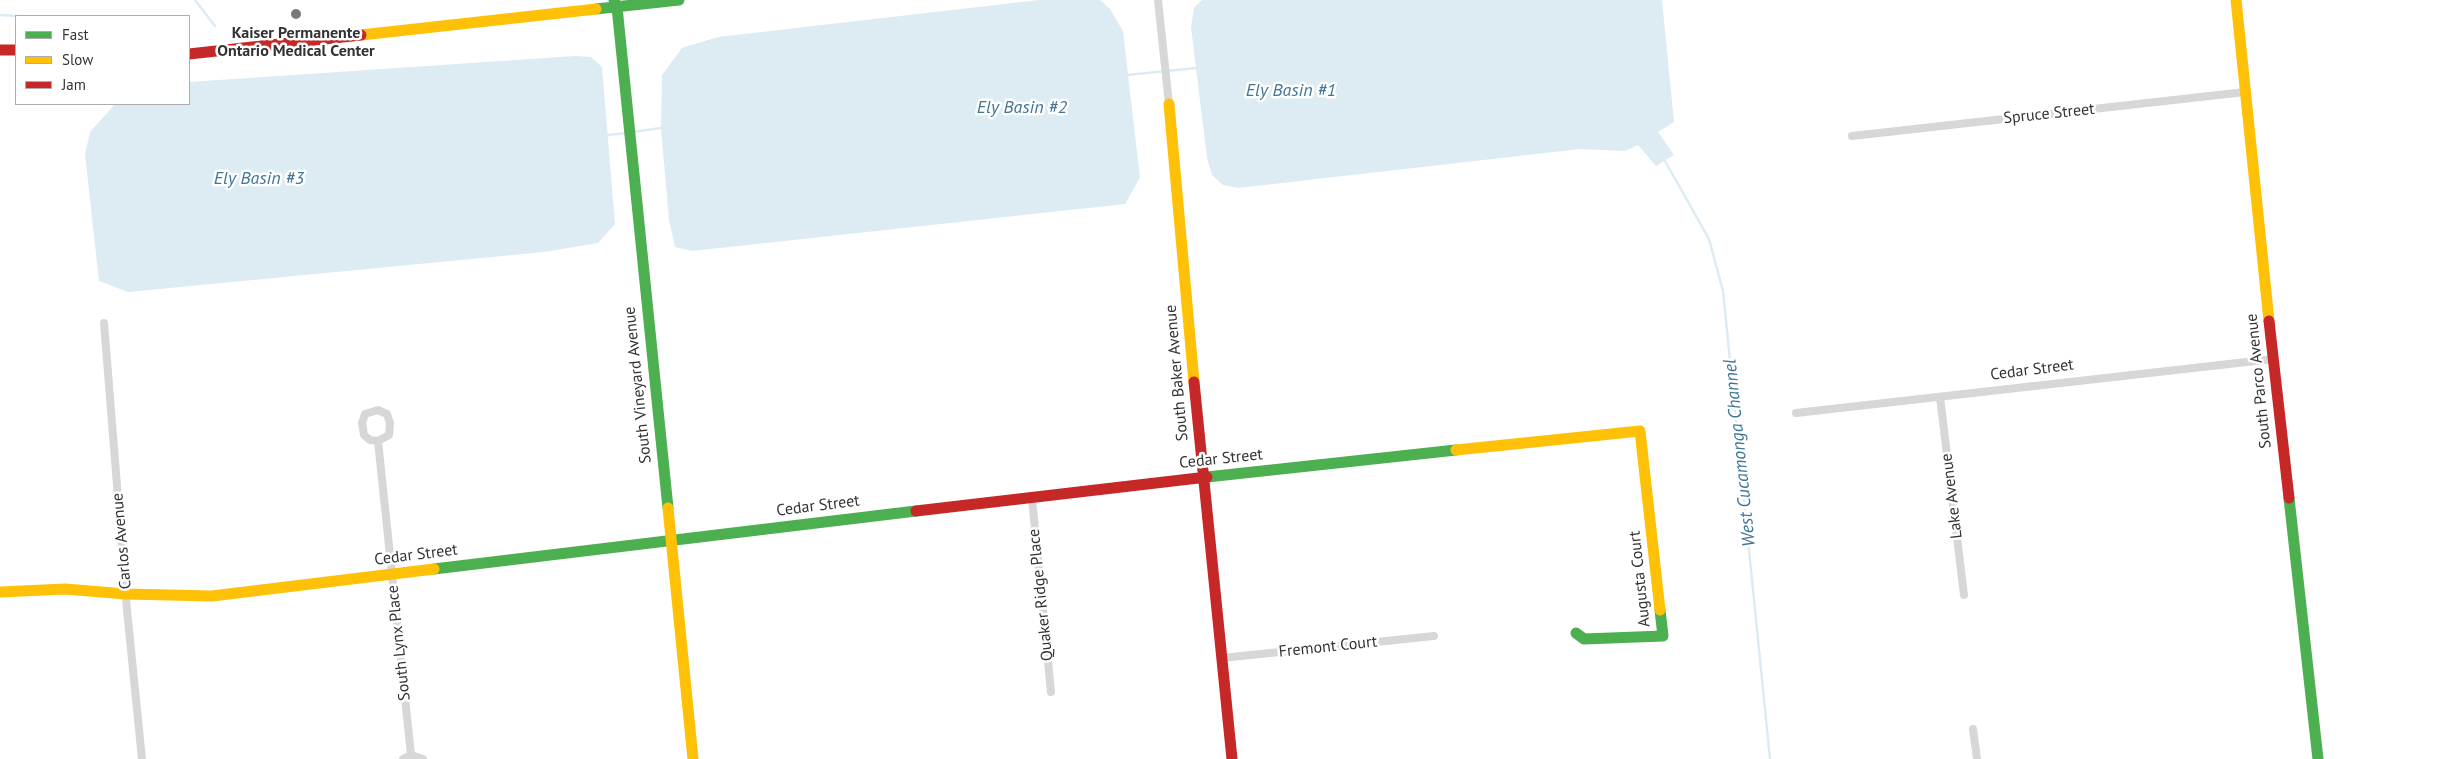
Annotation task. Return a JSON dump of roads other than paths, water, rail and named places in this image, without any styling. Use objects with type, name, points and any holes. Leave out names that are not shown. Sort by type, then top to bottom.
[{"type":"street","points":[[190,54],[616,2],[679,0]]},
{"type":"street","points":[[1158,0],[1169,104]]},
{"type":"street","name":"South Parco Avenue","points":[[2236,0],[2273,359],[2318,759]]},
{"type":"street","name":"South Vineyard Avenue","points":[[616,2],[693,759]]},
{"type":"street","points":[[0,50],[15,50]]},
{"type":"street","name":"Spruce Street","points":[[1852,136],[2245,92]]},
{"type":"street","name":"South Baker Avenue","points":[[1169,104],[1203,477],[1232,759]]},
{"type":"street","name":"Carlos Avenue","points":[[104,323],[126,594],[142,759]]},
{"type":"street","name":"Cedar Street","points":[[1796,413],[2273,359]]},
{"type":"street","name":"Lake Avenue","points":[[1940,397],[1964,595]]},
{"type":"street","points":[[378,410],[387,414],[391,428],[387,437],[378,441],[370,440],[364,435],[362,423],[365,414],[378,410]]},
{"type":"street","name":"Cedar Street","points":[[0,592],[65,588],[126,594],[212,596],[1203,477],[1640,431]]},
{"type":"street","name":"Augusta Court","points":[[1576,633],[1584,639],[1662,636],[1640,431]]},
{"type":"street","name":"South Lynx Place","points":[[378,441],[412,755]]},
{"type":"street","name":"Quaker Ridge Place","points":[[1032,498],[1051,692]]},
{"type":"street","name":"Fremont Court","points":[[1222,658],[1434,636]]},
{"type":"street","points":[[1973,729],[1977,759]]},
{"type":"street","points":[[402,759],[412,755],[423,759]]},
{"type":"water","name":"Ely Basin #2","points":[[1039,0],[1100,0],[1110,9],[1123,31],[1140,178],[1125,204],[692,251],[675,247],[669,220],[661,128],[662,75],[682,48],[718,37]]},
{"type":"water","name":"Ely Basin #1","points":[[1202,0],[1662,0],[1674,122],[1658,132],[1674,155],[1656,166],[1638,145],[1625,151],[1580,149],[1238,188],[1223,185],[1212,175],[1207,158],[1191,27],[1194,8]]},
{"type":"water","name":"Ely Basin #3","points":[[575,56],[591,57],[602,67],[615,224],[598,243],[544,252],[128,292],[99,281],[85,154],[90,132],[114,105],[190,105],[190,82]]},
{"type":"waterway","points":[[195,0],[215,26]]},
{"type":"waterway","points":[[0,15],[15,16]]},
{"type":"waterway","points":[[1127,75],[1196,68]]},
{"type":"waterway","points":[[633,132],[661,128]]},
{"type":"waterway","points":[[608,135],[627,133]]},
{"type":"waterway","name":"West Cucamonga Channel","points":[[1665,161],[1709,239],[1723,291],[1770,759]]},
{"type":"place","name":"Kaiser Permanente Ontario Medical Center","points":[[296,14]]}]
